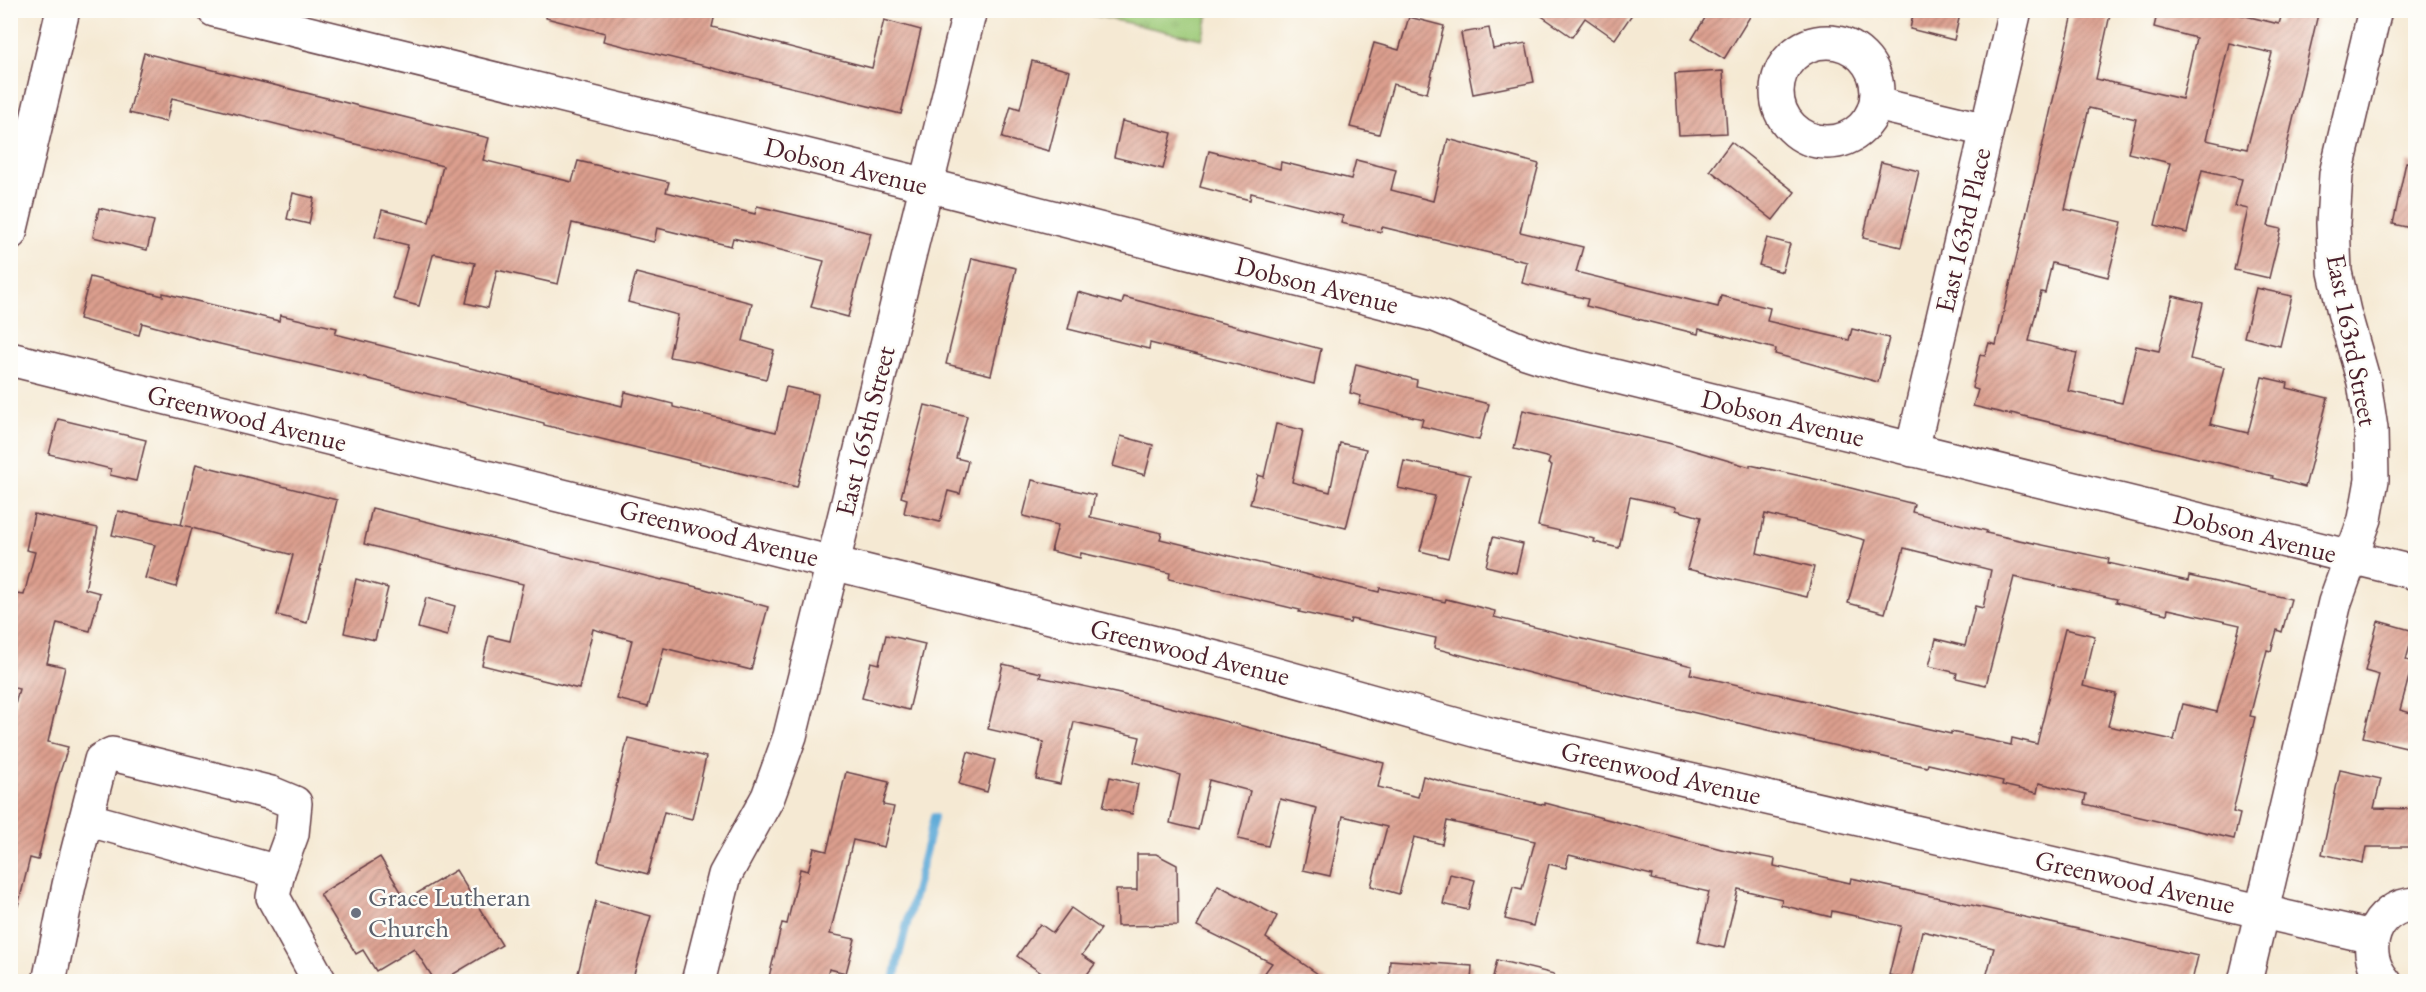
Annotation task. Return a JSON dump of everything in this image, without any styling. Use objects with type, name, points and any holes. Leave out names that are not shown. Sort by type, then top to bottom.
[{"type":"street","points":[[10,233],[63,10]]},
{"type":"street","name":"Dobson Avenue","points":[[214,10],[927,185],[1435,315],[1526,352],[1557,362],[2415,573]]},
{"type":"street","name":"East 165th Street","points":[[698,981],[725,874],[768,796],[781,766],[970,10]]},
{"type":"street","name":"East 163rd Place","points":[[1912,450],[2015,10]]},
{"type":"street","name":"East 163rd Street","points":[[2245,981],[2335,602],[2365,519],[2372,480],[2371,429],[2364,382],[2344,312],[2336,272],[2333,223],[2336,174],[2375,10]]},
{"type":"street","points":[[1876,104],[1986,130]]},
{"type":"street","name":"Greenwood Avenue","points":[[10,359],[833,561],[1265,671],[1489,734],[2372,938]]},
{"type":"street","points":[[49,981],[69,885],[101,760],[112,754],[271,793],[295,803],[292,834],[278,872],[273,897],[320,981]]},
{"type":"street","points":[[86,819],[278,872]]},
{"type":"street","points":[[2385,981],[2375,968],[2371,953],[2372,938],[2377,924],[2399,906],[2415,904]]},
{"type":"green space","points":[[1083,10],[1209,11],[1202,39],[1082,13]]},
{"type":"building","points":[[547,10],[716,10],[712,27],[872,68],[884,20],[921,30],[901,114],[603,41],[605,33],[546,18]]},
{"type":"building","points":[[1533,10],[1635,10],[1615,39],[1585,18],[1572,37]]},
{"type":"building","points":[[1710,10],[1754,10],[1724,59],[1692,39]]},
{"type":"building","points":[[1914,10],[1961,10],[1954,40],[1910,29]]},
{"type":"building","points":[[2074,10],[2111,10],[2096,79],[2182,99],[2196,38],[2154,27],[2158,10],[2221,10],[2279,24],[2283,10],[2319,10],[2268,226],[2281,229],[2269,278],[2234,270],[2248,209],[2235,206],[2242,179],[2202,170],[2187,233],[2155,225],[2170,163],[2128,153],[2136,119],[2089,108],[2065,209],[2122,222],[2108,277],[2052,263],[2045,293],[2041,292],[2029,341],[2077,353],[2068,391],[2122,403],[2136,346],[2159,351],[2173,296],[2203,303],[2190,359],[2224,367],[2210,424],[2248,433],[2262,377],[2288,383],[2287,388],[2328,398],[2305,487],[2272,478],[2273,476],[2011,413],[2011,415],[1973,406],[1978,390],[1972,388],[1980,355],[1985,356],[1989,343],[1996,345]],"holes":[[[2229,43],[2272,53],[2247,149],[2206,140]]]},
{"type":"building","points":[[1409,17],[1444,26],[1427,93],[1393,84],[1379,134],[1350,127],[1374,43],[1399,50]]},
{"type":"building","points":[[1489,28],[1493,49],[1526,43],[1534,82],[1473,94],[1461,33]]},
{"type":"building","points":[[144,53],[489,138],[483,160],[572,182],[578,161],[669,182],[666,192],[755,214],[757,206],[871,233],[848,317],[811,307],[824,261],[733,238],[731,246],[657,228],[654,242],[572,223],[558,284],[497,270],[488,308],[466,303],[475,263],[435,254],[419,306],[393,299],[408,245],[375,237],[382,210],[429,222],[443,166],[172,98],[166,122],[129,113]]},
{"type":"building","points":[[1032,61],[1070,71],[1049,151],[1002,138],[1011,106],[1020,109]]},
{"type":"building","points":[[1723,71],[1727,133],[1679,135],[1675,74]]},
{"type":"building","points":[[1122,121],[1172,133],[1163,169],[1114,157]]},
{"type":"building","points":[[1448,139],[1539,164],[1520,232],[1583,247],[1576,272],[1718,307],[1721,296],[1770,308],[1767,321],[1849,340],[1852,329],[1889,338],[1878,382],[1775,354],[1776,349],[1699,329],[1698,334],[1586,306],[1588,299],[1522,283],[1527,262],[1382,227],[1381,232],[1341,223],[1343,216],[1251,193],[1250,200],[1200,187],[1209,151],[1280,169],[1281,162],[1351,179],[1356,160],[1396,170],[1391,190],[1433,201]]},
{"type":"building","points":[[1731,142],[1795,192],[1773,220],[1710,170]]},
{"type":"building","points":[[1881,162],[1919,171],[1901,247],[1863,238]]},
{"type":"building","points":[[2406,162],[2415,163],[2415,229],[2393,224]]},
{"type":"building","points":[[293,193],[314,198],[309,224],[287,219]]},
{"type":"building","points":[[99,208],[154,221],[147,250],[93,237]]},
{"type":"building","points":[[1767,238],[1790,244],[1782,272],[1759,265]]},
{"type":"building","points":[[972,258],[1016,268],[991,375],[946,364]]},
{"type":"building","points":[[636,273],[752,303],[743,341],[774,350],[766,379],[669,357],[678,315],[628,302]]},
{"type":"building","points":[[90,277],[163,296],[163,293],[279,321],[280,315],[337,328],[335,334],[622,406],[625,392],[673,404],[673,407],[776,432],[786,387],[818,394],[814,421],[797,487],[142,323],[139,335],[79,319]]},
{"type":"building","points":[[2256,288],[2292,296],[2280,346],[2244,337]]},
{"type":"building","points":[[1078,292],[1122,304],[1124,297],[1321,349],[1314,384],[1150,343],[1149,349],[1068,329]]},
{"type":"building","points":[[1356,364],[1417,380],[1416,386],[1489,404],[1479,440],[1421,426],[1423,419],[1359,404],[1361,396],[1350,393]]},
{"type":"building","points":[[925,405],[967,416],[956,458],[968,461],[960,494],[948,491],[940,522],[904,513],[907,499],[901,497]]},
{"type":"building","points":[[1523,410],[1668,443],[1750,467],[1750,465],[1819,480],[1914,504],[1912,512],[1987,531],[1986,533],[2109,559],[2108,563],[2188,581],[2189,576],[2291,599],[2282,632],[2277,630],[2271,651],[2267,650],[2250,716],[2255,717],[2233,812],[2240,814],[2234,839],[2084,804],[2086,794],[2039,783],[2037,793],[2002,785],[2003,781],[1928,764],[1927,767],[1564,682],[1434,648],[1436,638],[1351,619],[1350,623],[1299,612],[1300,610],[1169,579],[1170,573],[1081,553],[1080,558],[1051,551],[1058,525],[1023,516],[1032,480],[1095,495],[1090,517],[1162,533],[1160,539],[1379,592],[1380,588],[1445,602],[1446,599],[1495,611],[1494,617],[1692,666],[1690,674],[1951,734],[1951,732],[2011,745],[2012,738],[2037,744],[2065,629],[2095,636],[2083,686],[2116,694],[2108,726],[2174,740],[2183,704],[2217,712],[2240,625],[2168,609],[2167,614],[2116,602],[2117,599],[2014,577],[1986,685],[1956,678],[1957,673],[1929,666],[1936,639],[1965,646],[1975,606],[1983,608],[1991,570],[1904,548],[1885,613],[1848,603],[1865,540],[1798,522],[1765,514],[1757,553],[1814,567],[1807,597],[1687,569],[1701,517],[1676,510],[1677,507],[1630,497],[1619,548],[1594,542],[1595,539],[1538,526],[1552,465],[1548,464],[1550,458],[1514,449]]},
{"type":"building","points":[[58,419],[146,440],[136,481],[110,475],[111,469],[49,454]]},
{"type":"building","points":[[1276,424],[1303,430],[1292,482],[1330,492],[1340,443],[1366,449],[1346,528],[1250,504],[1258,475],[1264,477]]},
{"type":"building","points":[[1121,436],[1153,445],[1145,475],[1113,466]]},
{"type":"building","points":[[1404,461],[1470,475],[1448,558],[1420,551],[1435,496],[1398,488]]},
{"type":"building","points":[[196,464],[337,500],[307,623],[277,615],[293,555],[192,528],[176,587],[145,578],[155,545],[112,535],[118,511],[181,525]]},
{"type":"building","points":[[372,508],[701,588],[768,607],[751,670],[664,648],[648,707],[617,699],[632,640],[593,629],[579,689],[482,665],[489,636],[510,641],[523,584],[364,544]]},
{"type":"building","points":[[34,514],[98,528],[85,589],[100,593],[90,631],[57,623],[47,663],[65,667],[48,742],[68,747],[56,785],[38,860],[30,858],[18,906],[10,905],[10,724],[19,689],[10,687],[10,616],[17,594],[24,595],[35,552],[26,550]]},
{"type":"building","points":[[1493,537],[1523,544],[1516,573],[1486,566]]},
{"type":"building","points":[[356,579],[388,588],[375,640],[344,633]]},
{"type":"building","points":[[426,598],[455,606],[447,636],[418,628]]},
{"type":"building","points":[[2378,621],[2414,631],[2406,660],[2413,662],[2400,710],[2415,714],[2415,749],[2363,737],[2379,675],[2365,671]]},
{"type":"building","points":[[886,635],[925,644],[909,710],[862,698],[871,662],[879,664]]},
{"type":"building","points":[[1003,664],[1041,673],[1040,677],[1120,694],[1384,763],[1378,787],[1418,797],[1423,776],[1462,787],[1545,805],[1545,803],[1725,850],[1775,859],[1774,866],[1850,883],[1851,878],[2198,956],[2192,981],[2054,981],[2018,974],[2016,981],[1985,981],[1994,948],[1922,931],[1911,980],[1889,975],[1901,926],[1832,911],[1831,917],[1781,905],[1782,899],[1738,889],[1724,948],[1698,942],[1709,892],[1651,879],[1652,875],[1569,855],[1566,868],[1549,864],[1533,926],[1505,919],[1513,887],[1522,889],[1535,841],[1447,821],[1442,844],[1414,837],[1399,894],[1371,886],[1387,827],[1343,816],[1330,876],[1303,870],[1317,808],[1280,799],[1268,846],[1238,839],[1250,791],[1209,780],[1198,830],[1170,823],[1180,775],[1134,762],[1140,737],[1074,722],[1060,784],[1036,779],[1044,742],[988,729]]},
{"type":"building","points":[[628,738],[706,757],[692,819],[664,812],[648,874],[598,861]]},
{"type":"building","points":[[968,752],[995,760],[987,792],[959,784]]},
{"type":"building","points":[[2340,770],[2381,779],[2374,808],[2415,809],[2415,847],[2366,847],[2363,863],[2322,854]]},
{"type":"building","points":[[846,772],[889,782],[883,805],[894,807],[884,847],[853,840],[830,934],[855,939],[846,973],[829,969],[826,981],[768,981],[782,923],[787,924],[800,869],[808,871],[814,848],[827,851]]},
{"type":"building","points":[[1110,777],[1138,784],[1132,814],[1103,807]]},
{"type":"building","points":[[1137,854],[1156,854],[1177,865],[1178,925],[1117,926],[1116,890],[1137,890]]},
{"type":"building","points":[[380,857],[406,900],[456,870],[502,945],[442,981],[435,981],[414,948],[376,971],[363,950],[356,954],[320,894]]},
{"type":"building","points":[[1450,874],[1475,880],[1468,910],[1443,904]]},
{"type":"building","points":[[1218,885],[1277,916],[1266,938],[1328,981],[1259,981],[1272,963],[1197,926]]},
{"type":"building","points":[[596,901],[651,916],[632,981],[576,981]]},
{"type":"building","points":[[1071,908],[1101,929],[1082,955],[1095,964],[1082,981],[1053,981],[1017,956],[1040,924],[1053,933]]},
{"type":"building","points":[[1390,960],[1472,966],[1471,981],[1389,981]]},
{"type":"building","points":[[1497,960],[1554,974],[1553,981],[1492,981]]},
{"type":"waterway","points":[[894,982],[934,817]]},
{"type":"place","name":"Grace Lutheran Church","points":[[356,913]]}]
